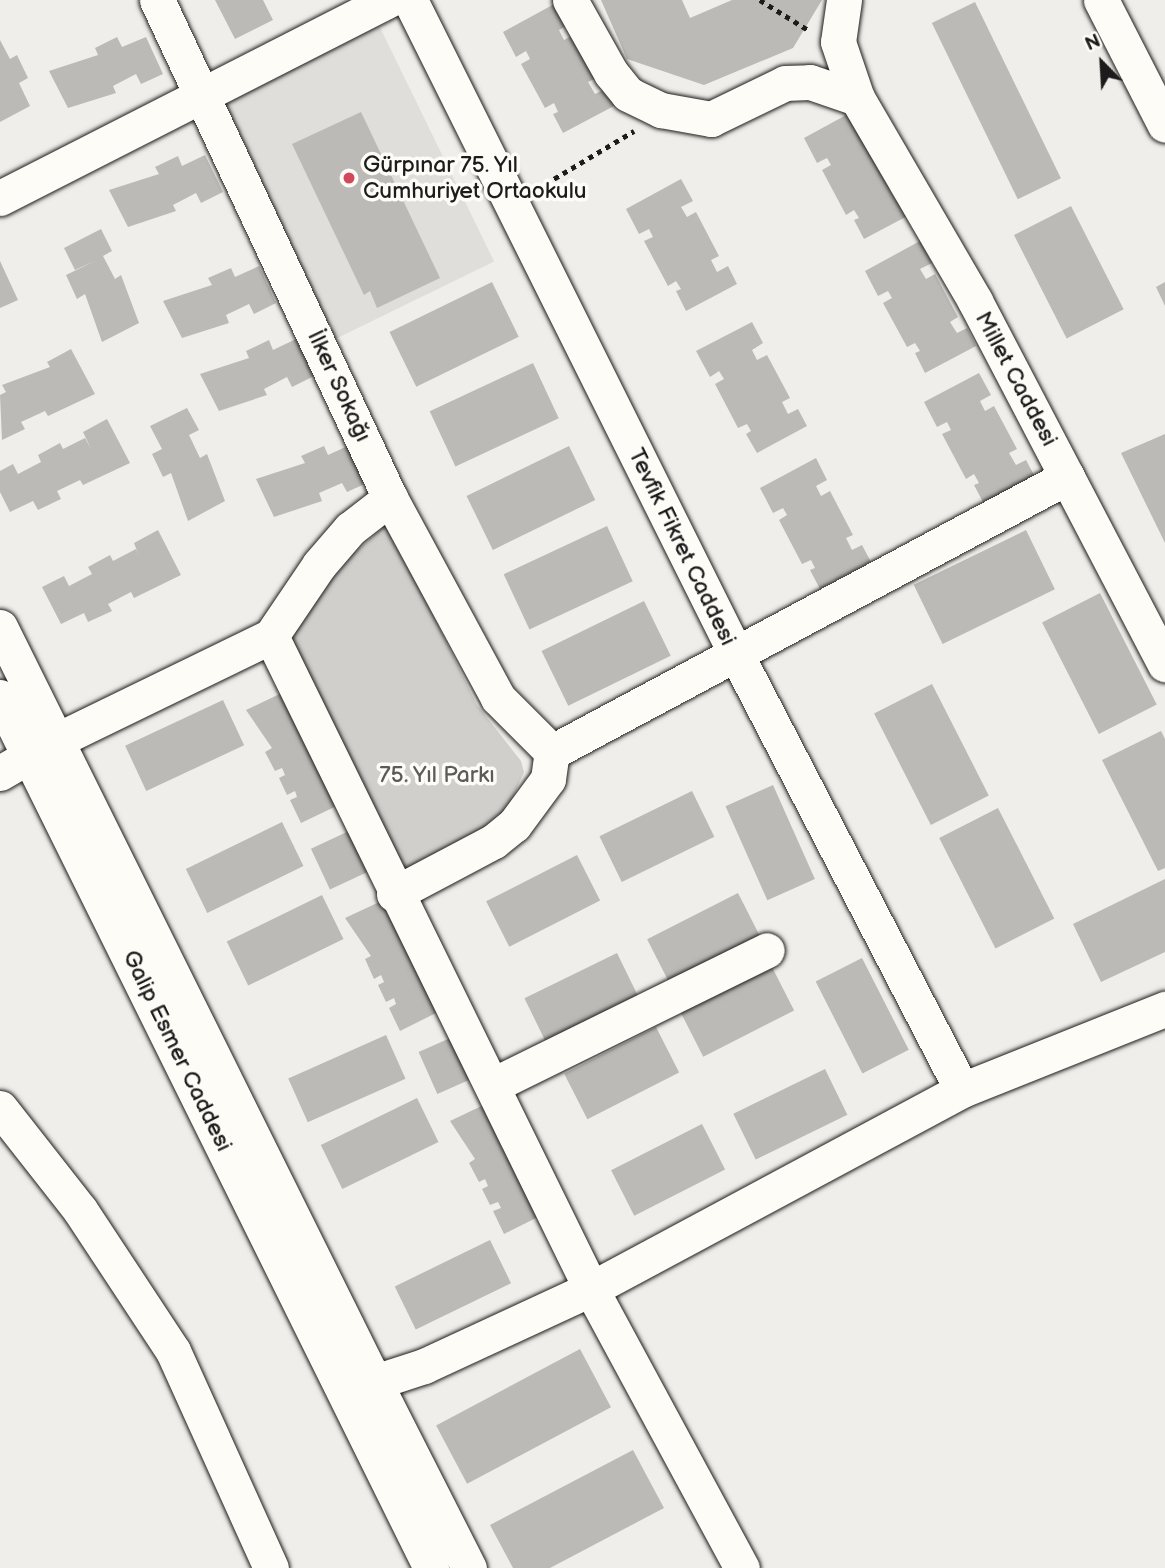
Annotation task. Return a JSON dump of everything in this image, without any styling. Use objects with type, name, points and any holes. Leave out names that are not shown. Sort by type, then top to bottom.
[{"type":"street","name":"İlker Sokağı","points":[[157,0],[205,96],[390,498],[498,698],[552,752]]},
{"type":"street","points":[[0,198],[205,96],[388,0]]},
{"type":"street","name":"Tevfik Fikret Caddesi","points":[[410,0],[736,654],[962,1090]]},
{"type":"street","points":[[570,0],[611,74],[628,94],[688,118],[711,119],[785,83],[808,63],[843,5]]},
{"type":"street","points":[[1101,0],[1165,125]]},
{"type":"street","name":"Millet Caddesi","points":[[843,5],[838,42],[857,98],[975,301],[1165,664]]},
{"type":"street","points":[[785,83],[810,82],[857,98]]},
{"type":"street","points":[[394,894],[494,841],[514,825],[548,779],[552,752],[1067,477]]},
{"type":"street","points":[[0,774],[42,749],[271,636],[327,556],[350,529],[390,498]]},
{"type":"street","points":[[0,627],[42,749]]},
{"type":"street","points":[[271,636],[394,894],[493,1085],[591,1289],[742,1568]]},
{"type":"street","name":"Galip Esmer Caddesi","points":[[0,697],[42,749],[363,1388],[431,1568]]},
{"type":"street","points":[[493,1085],[767,950]]},
{"type":"street","points":[[469,1568],[363,1388],[424,1366],[591,1289],[962,1090],[1165,1009]]},
{"type":"street","points":[[1106,1032],[1165,1022]]},
{"type":"street","points":[[0,1108],[80,1210],[173,1351],[271,1568]]},
{"type":"path","points":[[760,0],[797,24]]},
{"type":"path","points":[[512,204],[626,139],[640,124],[647,103]]},
{"type":"shaded area","name":"Gürpınar 75. Yıl Cumhuriyet Ortaokulu","points":[[371,9],[494,262],[326,344],[203,91]]},
{"type":"green space","name":"75. Yıl Parkı","points":[[388,523],[477,705],[521,761],[524,772],[503,819],[405,872],[282,638],[354,553]]},
{"type":"building","points":[[215,0],[263,0],[273,20],[235,39]]},
{"type":"building","points":[[601,0],[682,0],[690,18],[732,0],[822,0],[793,48],[704,85],[627,59]]},
{"type":"building","points":[[558,2],[570,24],[559,30],[564,40],[573,35],[596,78],[588,82],[595,94],[605,89],[614,106],[563,133],[553,114],[558,112],[554,103],[545,108],[521,64],[530,59],[526,51],[516,57],[503,32]]},
{"type":"building","points":[[975,2],[1061,178],[1018,199],[932,23]]},
{"type":"building","points":[[117,37],[122,47],[146,37],[163,74],[141,84],[136,74],[113,86],[116,93],[68,108],[49,71],[98,55],[95,48]]},
{"type":"building","points":[[0,40],[10,59],[17,55],[28,78],[19,83],[30,106],[0,122]]},
{"type":"building","points":[[859,108],[897,184],[889,189],[896,201],[906,195],[915,212],[864,239],[854,220],[859,218],[854,210],[846,215],[822,170],[831,165],[827,158],[817,163],[804,138]]},
{"type":"building","points":[[361,112],[440,278],[377,308],[370,291],[364,295],[292,144]]},
{"type":"building","points":[[205,155],[223,192],[201,203],[196,193],[173,205],[176,211],[128,227],[109,190],[159,174],[155,167],[178,156],[182,166]]},
{"type":"building","points":[[681,179],[693,201],[681,207],[687,217],[696,212],[719,256],[711,260],[717,272],[728,266],[737,284],[686,311],[676,291],[681,289],[676,281],[668,286],[644,241],[653,237],[649,229],[639,234],[626,209]]},
{"type":"building","points":[[1071,206],[1124,309],[1067,338],[1014,235]]},
{"type":"building","points":[[101,229],[112,251],[103,256],[115,279],[121,275],[139,323],[102,342],[85,294],[77,299],[66,275],[97,260],[75,270],[64,248]]},
{"type":"building","points":[[920,241],[932,263],[920,269],[926,279],[935,274],[958,317],[950,322],[957,333],[967,328],[976,346],[925,373],[915,353],[920,351],[915,343],[907,347],[883,303],[892,298],[888,291],[878,296],[865,271]]},
{"type":"building","points":[[0,261],[18,300],[0,308]]},
{"type":"building","points":[[259,266],[276,303],[254,314],[249,304],[226,315],[229,323],[182,338],[163,301],[212,285],[208,278],[231,268],[235,277]]},
{"type":"building","points":[[492,282],[519,337],[416,387],[390,332]]},
{"type":"building","points":[[1165,282],[1165,306],[1156,287]]},
{"type":"building","points":[[752,322],[763,343],[752,350],[757,360],[767,355],[790,398],[782,402],[788,414],[798,409],[807,426],[757,453],[746,434],[751,431],[747,424],[738,428],[715,384],[724,379],[719,371],[710,377],[696,351]]},
{"type":"building","points":[[296,339],[314,376],[292,387],[287,377],[264,389],[267,395],[219,411],[200,374],[249,358],[246,351],[269,340],[273,350]]},
{"type":"building","points":[[71,349],[95,394],[48,416],[45,411],[21,422],[25,429],[2,440],[0,395],[6,392],[2,385],[50,367],[47,362]]},
{"type":"building","points":[[533,363],[559,418],[455,466],[430,411]]},
{"type":"building","points":[[979,373],[991,395],[980,401],[985,411],[994,406],[1017,449],[1009,453],[1016,465],[1026,460],[1035,477],[984,504],[974,485],[979,483],[974,474],[966,479],[942,434],[951,430],[947,422],[937,427],[924,402]]},
{"type":"building","points":[[187,408],[199,430],[189,435],[200,458],[207,454],[225,501],[188,521],[171,473],[163,477],[152,454],[162,449],[150,426]]},
{"type":"building","points":[[107,419],[130,463],[83,485],[80,480],[57,491],[61,499],[38,510],[33,501],[10,512],[0,492],[0,471],[13,464],[18,474],[41,462],[38,455],[60,443],[63,449],[85,438],[91,449],[83,432]]},
{"type":"building","points":[[1165,434],[1165,543],[1121,453]]},
{"type":"building","points":[[352,444],[369,482],[347,492],[342,483],[319,493],[322,501],[274,517],[256,479],[305,463],[301,456],[324,446],[328,455]]},
{"type":"building","points":[[569,446],[595,500],[493,550],[467,496]]},
{"type":"building","points":[[816,458],[827,480],[816,486],[821,496],[830,491],[853,535],[846,538],[852,550],[862,545],[871,562],[820,589],[810,570],[815,568],[811,560],[802,564],[779,520],[787,515],[783,508],[773,513],[760,488]]},
{"type":"building","points":[[607,526],[633,581],[529,629],[504,574]]},
{"type":"building","points":[[158,530],[181,575],[134,598],[131,592],[108,604],[112,611],[88,622],[84,613],[61,624],[42,587],[64,576],[69,586],[92,574],[88,567],[110,555],[113,561],[136,549],[139,556],[134,543]]},
{"type":"building","points":[[1026,530],[1055,589],[943,644],[914,585]]},
{"type":"building","points":[[1100,593],[1157,704],[1099,734],[1042,623]]},
{"type":"building","points":[[644,601],[671,656],[568,706],[542,651]]},
{"type":"building","points":[[932,684],[989,795],[931,825],[874,714]]},
{"type":"building","points":[[288,690],[347,801],[301,823],[290,800],[297,797],[295,791],[287,795],[279,778],[285,775],[282,768],[275,771],[265,752],[272,748],[246,710]]},
{"type":"building","points":[[223,700],[244,745],[146,791],[125,746]]},
{"type":"building","points":[[1161,731],[1165,739],[1165,868],[1158,871],[1102,760]]},
{"type":"building","points":[[773,785],[815,879],[767,900],[725,806]]},
{"type":"building","points":[[692,791],[714,837],[622,882],[599,836]]},
{"type":"building","points":[[998,808],[1054,918],[995,948],[939,838]]},
{"type":"building","points":[[282,822],[303,866],[207,913],[186,869]]},
{"type":"building","points":[[349,831],[368,872],[330,890],[311,849]]},
{"type":"building","points":[[577,855],[600,900],[509,947],[486,901]]},
{"type":"building","points":[[1165,879],[1165,952],[1101,982],[1073,924]]},
{"type":"building","points":[[738,893],[761,938],[670,985],[647,939]]},
{"type":"building","points":[[322,895],[343,939],[248,986],[227,941]]},
{"type":"building","points":[[388,898],[446,1008],[400,1031],[389,1008],[396,1004],[394,998],[386,1002],[378,985],[384,982],[381,975],[374,979],[365,959],[371,956],[345,918]]},
{"type":"building","points":[[617,953],[639,999],[547,1044],[524,998]]},
{"type":"building","points":[[862,958],[909,1050],[862,1073],[816,982]]},
{"type":"building","points":[[771,965],[794,1010],[703,1057],[680,1011]]},
{"type":"building","points":[[656,1027],[679,1072],[587,1119],[564,1074]]},
{"type":"building","points":[[386,1035],[406,1079],[308,1122],[288,1079]]},
{"type":"building","points":[[457,1035],[476,1077],[437,1094],[419,1052]]},
{"type":"building","points":[[825,1069],[847,1115],[756,1160],[733,1114]]},
{"type":"building","points":[[417,1098],[438,1142],[342,1189],[321,1145]]},
{"type":"building","points":[[492,1101],[550,1211],[504,1234],[493,1211],[501,1208],[498,1202],[490,1205],[482,1189],[488,1186],[485,1179],[479,1182],[469,1163],[475,1159],[450,1121]]},
{"type":"building","points":[[702,1124],[725,1169],[634,1216],[611,1170]]},
{"type":"building","points":[[490,1240],[511,1283],[416,1330],[395,1286]]},
{"type":"building","points":[[580,1349],[611,1407],[467,1484],[436,1426]]},
{"type":"building","points":[[633,1450],[664,1508],[550,1568],[513,1568],[490,1525]]},
{"type":"place","name":"Gürpınar 75. Yıl Cumhuriyet Ortaokulu","points":[[349,178]]}]
